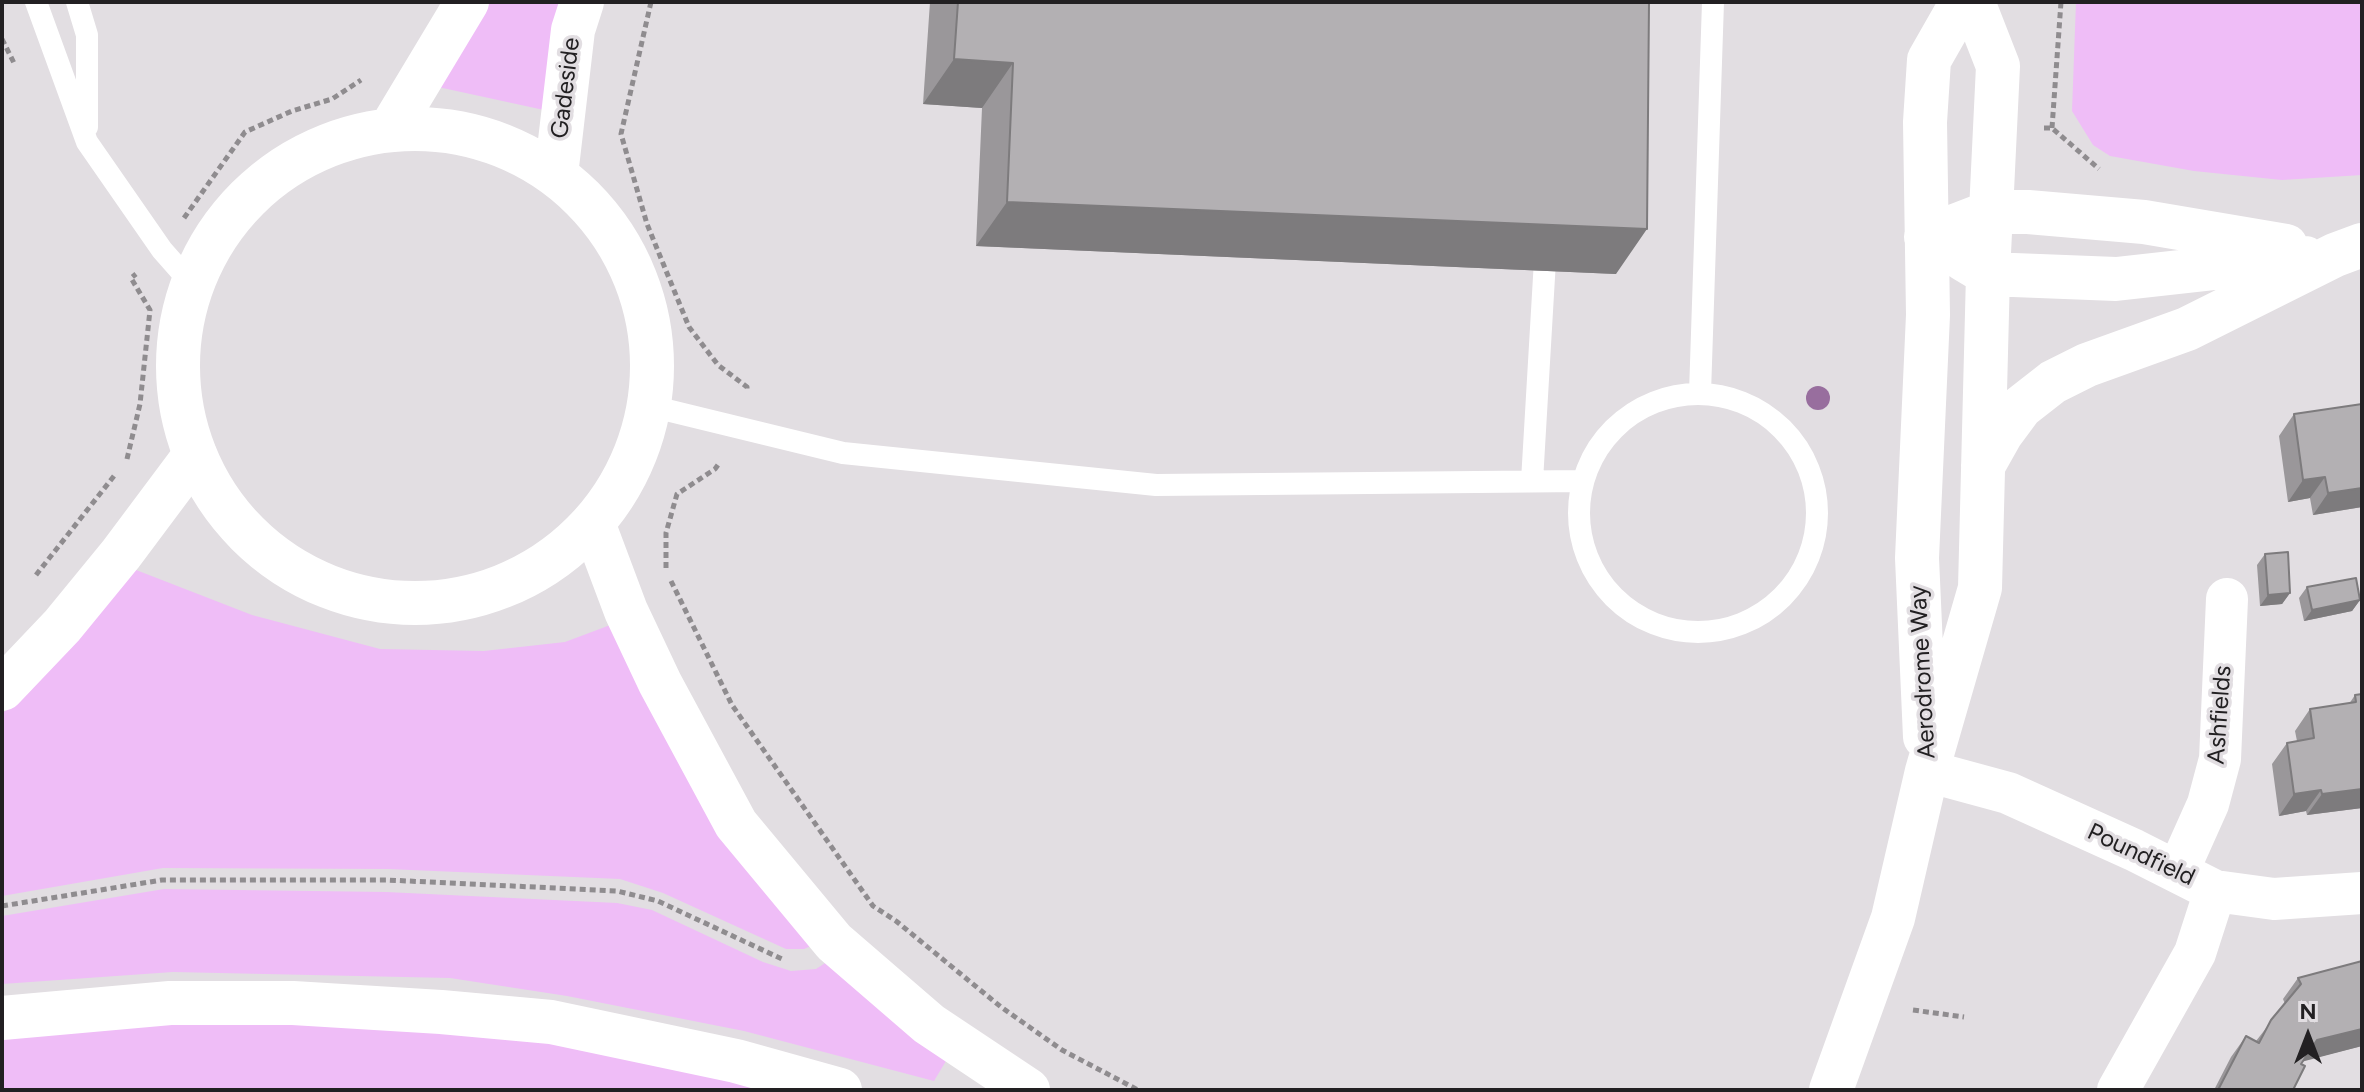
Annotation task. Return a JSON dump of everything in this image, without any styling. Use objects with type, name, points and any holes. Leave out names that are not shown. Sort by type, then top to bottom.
[{"type":"main road","points":[[390,130],[467,2]]},
{"type":"main road","name":"Gadeside","points":[[556,175],[573,30],[582,2]]},
{"type":"main road","name":"Aerodrome Way","points":[[1927,771],[1917,558],[1928,315],[1925,122],[1929,60],[1962,2]]},
{"type":"main road","name":"Aerodrome Way","points":[[1927,771],[1980,588],[1988,274],[1998,66],[1973,2]]},
{"type":"main road","points":[[390,130],[434,130],[477,137],[518,152],[556,175],[598,215],[616,239],[636,277],[649,319],[653,363],[650,406],[638,449],[619,488],[593,523],[549,561],[524,577],[484,593],[441,602],[397,603],[354,595],[312,580],[275,557],[242,528],[215,494],[195,455],[182,413],[177,369],[181,326],[192,284],[211,245],[237,209],[269,179],[306,156],[347,140],[390,130]]},
{"type":"main road","points":[[1926,237],[1991,212],[2144,222],[2349,250]]},
{"type":"main road","points":[[1926,237],[1988,274],[2116,279],[2349,250]]},
{"type":"main road","points":[[1982,468],[2021,407],[2053,382],[2087,365],[2187,329],[2349,250]]},
{"type":"main road","points":[[2,689],[62,626],[195,455]]},
{"type":"main road","points":[[593,523],[626,611],[660,683],[736,824],[834,942],[929,1024],[1028,1090]]},
{"type":"main road","points":[[1831,1090],[1893,918],[1927,771]]},
{"type":"main road","points":[[2,1018],[170,1003],[293,1003],[441,1012],[551,1022],[736,1061],[840,1090]]},
{"type":"street","name":"Ashfields","points":[[2178,871],[2208,804],[2220,759],[2227,599]]},
{"type":"street","name":"Poundfield","points":[[1927,771],[2008,793],[2215,891],[2274,899],[2362,893]]},
{"type":"street","points":[[2118,1090],[2195,953],[2215,891]]},
{"type":"lane","points":[[36,2],[87,142],[162,250],[192,284]]},
{"type":"lane","points":[[77,2],[87,35],[87,142]]},
{"type":"lane","points":[[1700,393],[1713,2]]},
{"type":"lane","points":[[1532,481],[1547,221]]},
{"type":"lane","points":[[1700,393],[1730,398],[1759,410],[1784,429],[1802,455],[1814,483],[1818,515],[1813,545],[1801,574],[1782,598],[1756,616],[1728,628],[1697,632],[1666,627],[1638,616],[1613,596],[1594,571],[1582,542],[1579,511],[1583,481],[1596,452],[1615,428],[1640,409],[1669,398],[1700,393]]},
{"type":"lane","points":[[650,406],[843,453],[1156,485],[1583,481]]},
{"type":"path","points":[[651,2],[621,134],[647,224],[689,327],[718,365],[747,387],[740,428],[715,469],[677,494],[666,533],[664,564],[677,595],[732,705],[873,906],[896,921],[1001,1007],[1062,1050],[1138,1090]]},
{"type":"path","points":[[2061,2],[2052,128],[2108,176]]},
{"type":"path","points":[[31,581],[130,456],[140,404],[150,310],[131,278],[162,250],[245,132],[292,111],[332,99],[367,75]]},
{"type":"path","points":[[2,906],[162,880],[387,880],[617,891],[658,901],[786,961]]},
{"type":"path","points":[[1913,1010],[1964,1017]]},
{"type":"shaded area","points":[[488,2],[563,2],[544,110],[438,87]]},
{"type":"shaded area","points":[[2076,2],[2362,2],[2362,175],[2282,180],[2194,171],[2110,156],[2093,145],[2072,111]]},
{"type":"shaded area","points":[[131,568],[252,615],[380,649],[484,651],[565,642],[613,624],[816,944],[804,949],[786,949],[663,893],[620,879],[388,869],[163,868],[2,896],[2,714],[73,642]]},
{"type":"shaded area","points":[[164,889],[386,892],[617,903],[652,910],[763,962],[791,971],[816,969],[833,958],[949,1056],[934,1081],[744,1031],[567,996],[450,978],[173,972],[2,984],[2,916]]},
{"type":"shaded area","points":[[292,1020],[548,1040],[775,1090],[2,1090],[2,1030]]},
{"type":"building","points":[[958,2],[1649,2],[1647,229],[1007,202],[1013,63],[954,59]]},
{"type":"building","points":[[2362,404],[2362,488],[2328,493],[2325,477],[2303,480],[2294,414]]},
{"type":"building","points":[[2288,552],[2290,593],[2268,595],[2265,554]]},
{"type":"building","points":[[2356,578],[2360,600],[2312,610],[2307,587]]},
{"type":"building","points":[[2362,694],[2362,789],[2294,794],[2287,743],[2314,738],[2310,709],[2356,702],[2355,695]]},
{"type":"building","points":[[2362,961],[2362,1029],[2317,1040],[2301,1064],[2305,1066],[2293,1090],[2218,1090],[2246,1036],[2259,1043],[2271,1020],[2301,984],[2298,978]]}]
